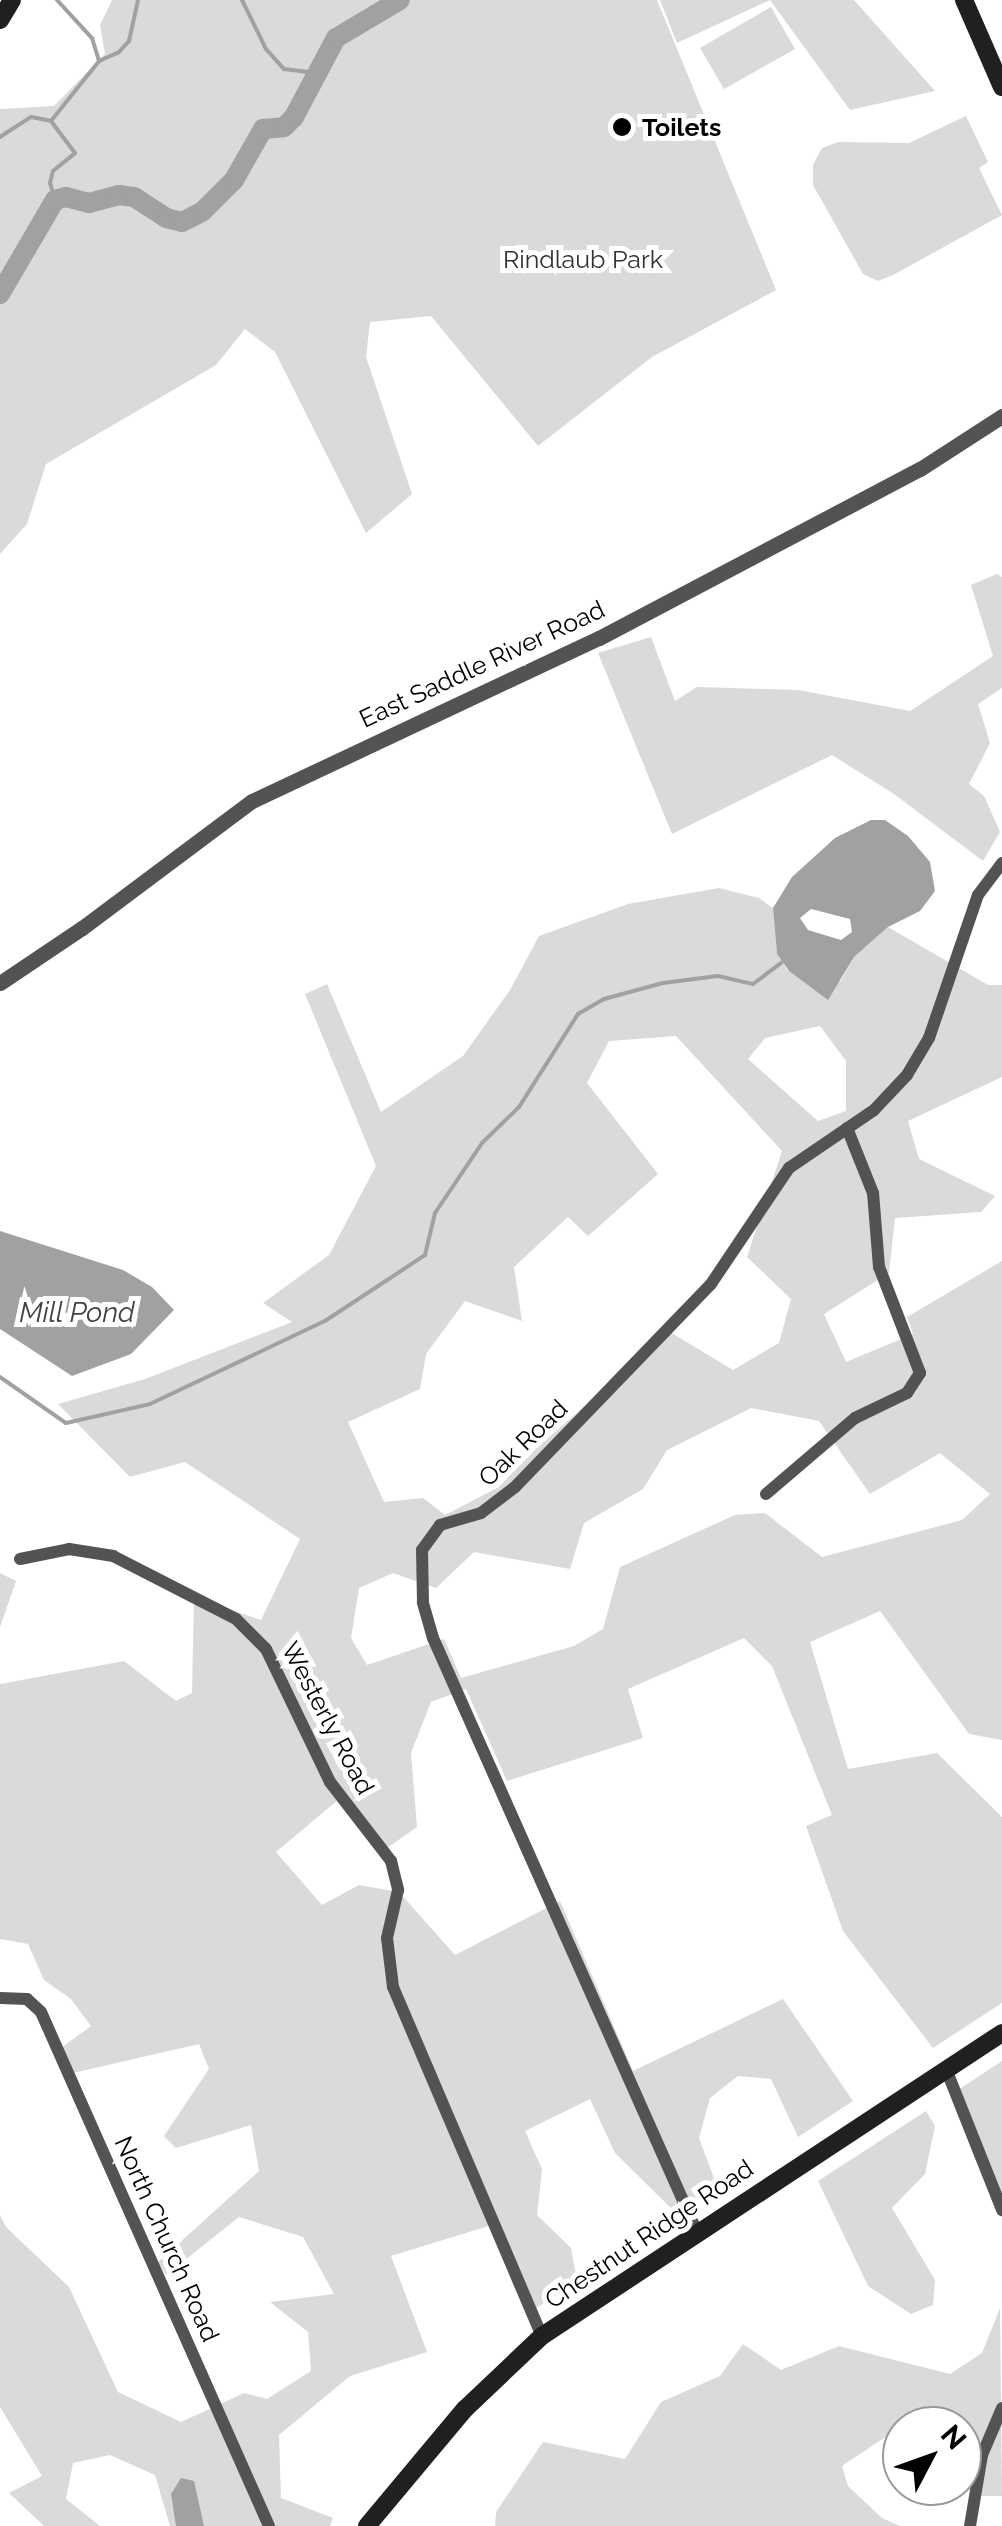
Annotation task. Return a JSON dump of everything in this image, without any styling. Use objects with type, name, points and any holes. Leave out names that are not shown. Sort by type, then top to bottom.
[{"type":"main road","points":[[0,20],[12,0]]},
{"type":"main road","points":[[964,0],[1002,88]]},
{"type":"main road","name":"Chestnut Ridge Road","points":[[367,2526],[477,2396],[542,2336],[1002,2032]]},
{"type":"street","name":"East Saddle River Road","points":[[0,983],[82,928],[252,801],[599,638],[917,471],[1002,416]]},
{"type":"street","name":"Oak Road","points":[[697,2232],[433,1638],[423,1602],[420,1559],[426,1540],[440,1525],[481,1512],[515,1487],[711,1284],[789,1168],[892,1094],[918,1058],[978,896],[1002,863]]},
{"type":"street","points":[[766,1494],[844,1426],[907,1393],[918,1381],[920,1365],[875,1254],[874,1193],[847,1128]]},
{"type":"street","name":"Westerly Road","points":[[20,1559],[69,1549],[113,1556],[236,1618],[266,1649],[330,1782],[392,1861],[398,1890],[387,1938],[392,1987],[542,2336]]},
{"type":"street","name":"North Church Road","points":[[0,1998],[26,2000],[41,2012],[270,2526]]},
{"type":"street","points":[[946,2069],[1002,2210]]},
{"type":"street","points":[[970,2526],[982,2455],[1002,2408]]},
{"type":"green space","name":"Rindlaub Park","points":[[112,0],[657,0],[776,290],[652,357],[538,446],[431,316],[370,322],[366,357],[412,494],[366,533],[275,352],[245,329],[216,365],[46,464],[27,524],[0,554],[0,109],[54,106],[105,54],[100,25]]},
{"type":"green space","points":[[660,0],[770,0],[677,43]]},
{"type":"green space","points":[[770,0],[854,0],[935,91],[850,110]]},
{"type":"green space","points":[[771,7],[795,49],[724,89],[700,48]]},
{"type":"green space","points":[[966,116],[988,162],[979,168],[1002,215],[893,275],[878,281],[863,274],[813,185],[813,165],[822,148],[838,142],[909,143]]},
{"type":"green space","points":[[997,574],[1002,577],[1002,688],[978,704],[990,743],[969,784],[984,796],[1000,832],[983,861],[894,794],[832,755],[672,834],[598,653],[651,637],[675,701],[697,687],[798,690],[910,711],[993,656],[971,585]]},
{"type":"green space","points":[[719,888],[759,898],[773,908],[777,954],[788,971],[840,982],[854,957],[888,927],[988,985],[1002,985],[1002,1077],[908,1121],[919,1159],[995,1196],[981,1212],[895,1218],[889,1273],[824,1314],[846,1362],[913,1334],[907,1317],[1002,1261],[1002,1740],[969,1734],[880,1611],[810,1642],[848,1769],[937,1753],[1002,1817],[1002,2003],[933,2048],[843,1931],[806,1826],[832,1815],[772,1666],[744,1638],[628,1689],[643,1738],[507,1781],[466,1689],[431,1702],[411,1753],[417,1827],[387,1848],[345,1794],[276,1852],[322,1905],[359,1885],[399,1892],[455,1955],[560,1901],[633,2071],[783,1999],[853,2101],[798,2137],[771,2079],[738,2076],[710,2098],[699,2138],[718,2189],[678,2215],[615,2153],[590,2099],[525,2131],[542,2169],[537,2215],[571,2248],[577,2281],[535,2309],[495,2224],[391,2256],[427,2352],[350,2376],[279,2435],[281,2498],[333,2518],[330,2526],[170,2526],[155,2475],[110,2455],[73,2463],[66,2499],[100,2526],[44,2526],[9,2493],[42,2476],[0,2407],[0,2215],[6,2227],[69,2287],[118,2392],[181,2422],[244,2393],[267,2399],[311,2371],[308,2332],[270,2302],[334,2294],[303,2237],[239,2217],[166,2275],[158,2262],[259,2171],[251,2125],[176,2148],[164,2136],[209,2069],[199,2044],[73,2073],[61,2048],[91,2026],[71,1999],[44,1980],[28,1944],[0,1939],[0,1684],[124,1661],[176,1701],[192,1693],[194,1597],[261,1620],[300,1539],[185,1462],[130,1477],[58,1404],[145,1379],[292,1322],[263,1303],[329,1255],[376,1166],[305,994],[327,984],[381,1112],[463,1056],[510,990],[539,936],[628,904]],"holes":[[[820,1026],[846,1061],[846,1111],[818,1121],[748,1059],[765,1038]],[[676,1036],[782,1151],[747,1257],[791,1299],[779,1343],[733,1370],[670,1332],[534,1450],[499,1487],[445,1515],[423,1498],[384,1502],[348,1422],[420,1389],[426,1354],[465,1301],[522,1321],[514,1267],[568,1217],[588,1236],[658,1174],[587,1083],[609,1041]],[[751,1408],[819,1421],[870,1494],[940,1453],[990,1494],[962,1520],[822,1557],[765,1513],[735,1515],[620,1567],[603,1629],[574,1646],[461,1678],[444,1639],[367,1665],[351,1638],[359,1588],[393,1573],[436,1588],[474,1552],[570,1569],[584,1523],[643,1489],[667,1450]]]},
{"type":"green space","points":[[0,1573],[16,1581],[0,1627]]},
{"type":"green space","points":[[1002,2061],[1002,2196],[958,2090]]},
{"type":"green space","points":[[926,2111],[935,2126],[925,2174],[892,2208],[935,2280],[933,2305],[911,2314],[868,2286],[818,2181]]},
{"type":"green space","points":[[1000,2308],[1002,2496],[982,2496],[982,2406],[882,2406],[882,2439],[842,2466],[848,2486],[882,2518],[900,2526],[495,2526],[496,2512],[543,2442],[625,2459],[661,2402],[720,2376],[743,2344],[781,2370],[839,2346],[950,2374],[982,2353]]},
{"type":"water","points":[[871,820],[885,820],[908,836],[930,862],[935,891],[920,911],[888,927],[854,957],[828,1000],[789,971],[777,954],[773,908],[792,877],[835,838]],"holes":[[[811,909],[850,919],[852,932],[841,940],[808,930],[800,918]]]},
{"type":"water","name":"Mill Pond","points":[[0,1231],[123,1270],[152,1287],[174,1310],[131,1354],[72,1376],[0,1329]]},
{"type":"water","points":[[181,2478],[194,2481],[204,2526],[176,2526],[171,2494]]},
{"type":"waterway","points":[[57,0],[92,38],[99,61]]},
{"type":"waterway","points":[[55,200],[50,183],[53,171],[75,153],[51,121],[99,61],[119,52],[129,41],[138,0]]},
{"type":"waterway","points":[[242,0],[266,49],[284,69],[316,73]]},
{"type":"waterway","points":[[0,294],[55,200],[66,197],[89,203],[119,195],[134,197],[166,218],[182,222],[202,212],[234,180],[263,129],[284,127],[294,117],[336,38],[400,0]]},
{"type":"waterway","points":[[0,137],[31,117],[51,121]]},
{"type":"waterway","points":[[0,1377],[66,1423],[150,1404],[325,1321],[425,1255],[435,1213],[482,1143],[519,1107],[578,1014],[604,999],[663,983],[718,976],[753,984],[782,962]]},
{"type":"place","name":"Toilets","points":[[622,127]]}]
